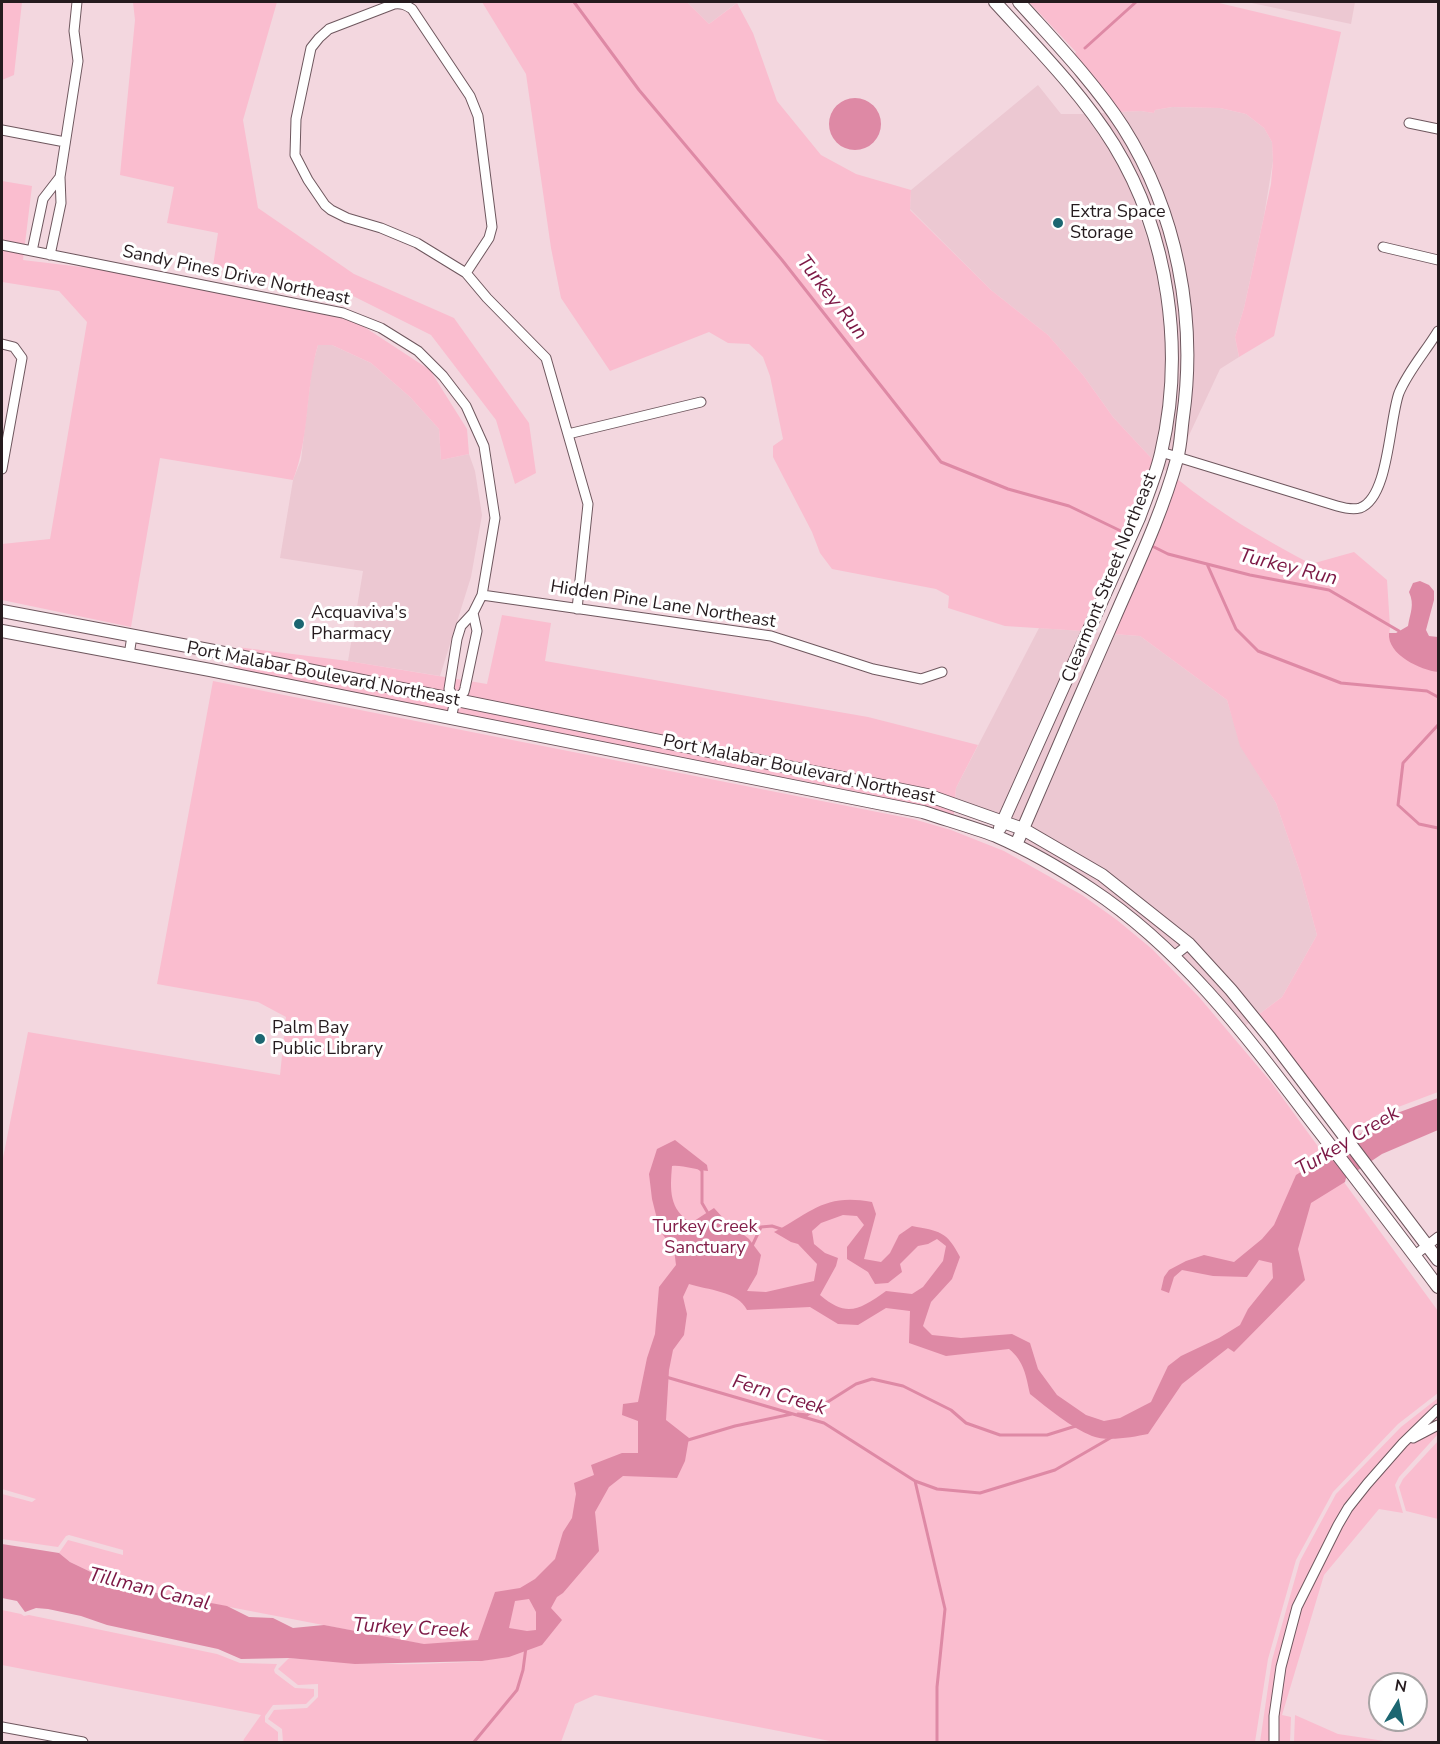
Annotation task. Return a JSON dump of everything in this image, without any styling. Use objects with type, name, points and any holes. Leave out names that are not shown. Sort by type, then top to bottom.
[{"type":"street","points":[[50,255],[61,203],[60,177],[78,61],[74,31],[77,2]]},
{"type":"street","name":"Clearmont Street Northeast","points":[[995,2],[1077,93],[1101,127],[1131,178],[1160,259],[1171,322],[1171,366],[1161,452],[1154,481],[996,836]]},
{"type":"street","name":"Clearmont Street Northeast","points":[[1016,845],[1155,524],[1178,457],[1188,372],[1187,321],[1177,262],[1166,216],[1146,168],[1122,126],[1088,78],[1019,2]]},
{"type":"street","points":[[466,273],[489,238],[492,227],[478,116],[470,96],[408,6],[401,3],[394,4],[329,29],[311,48],[296,119],[295,155],[325,205],[337,214],[381,228],[417,243],[466,273],[487,298],[546,358],[588,504],[577,609]]},
{"type":"street","points":[[1409,123],[1438,129]]},
{"type":"street","points":[[2,130],[65,142]]},
{"type":"street","points":[[32,251],[43,199],[60,177]]},
{"type":"street","points":[[40,211],[58,214]]},
{"type":"street","name":"Sandy Pines Drive Northeast","points":[[2,245],[343,313],[381,328],[418,351],[443,376],[466,406],[484,446],[495,518],[482,595],[473,613],[477,631],[465,688],[455,700],[451,719]]},
{"type":"street","points":[[1383,248],[1438,260]]},
{"type":"street","points":[[1161,452],[1337,506],[1354,509],[1363,506],[1372,498],[1379,486],[1402,387],[1438,331]]},
{"type":"street","points":[[2,344],[14,347],[22,358],[2,469]]},
{"type":"street","points":[[568,434],[701,402]]},
{"type":"street","name":"Hidden Pine Lane Northeast","points":[[482,595],[771,636],[873,669],[921,679],[942,672]]},
{"type":"street","name":"Port Malabar Boulevard Northeast","points":[[2,611],[927,795],[1023,829],[1102,874],[1189,944],[1231,990],[1438,1260]]},
{"type":"street","points":[[455,700],[449,689],[458,633],[473,613]]},
{"type":"street","name":"Port Malabar Boulevard Northeast","points":[[2,631],[129,654],[923,812],[1016,845],[1091,889],[1137,923],[1174,956],[1223,1008],[1438,1287]]},
{"type":"street","points":[[129,654],[132,636]]},
{"type":"street","points":[[1091,889],[1102,874]]},
{"type":"street","points":[[1174,956],[1189,944]]},
{"type":"street","points":[[1415,1255],[1438,1237]]},
{"type":"street","points":[[1274,1743],[1274,1716],[1281,1667],[1297,1606],[1343,1517],[1367,1484],[1403,1443],[1438,1409]]},
{"type":"street","points":[[1403,1443],[1438,1425]]},
{"type":"street","points":[[2,1727],[83,1743]]},
{"type":"shaded area","points":[[687,2],[738,2],[709,24]]},
{"type":"shaded area","points":[[1247,2],[1355,2],[1351,24]]},
{"type":"shaded area","points":[[1038,85],[1061,114],[1085,114],[1109,148],[1127,180],[1155,261],[1166,323],[1166,366],[1164,404],[1154,461],[1113,417],[1083,375],[1048,335],[991,290],[910,209],[911,190]]},
{"type":"shaded area","points":[[850,98],[860,98],[869,102],[877,110],[881,124],[877,138],[869,146],[860,150],[850,150],[841,146],[833,138],[829,129],[829,119],[833,110],[841,102]]},
{"type":"shaded area","points":[[1172,107],[1220,108],[1246,114],[1264,128],[1272,142],[1273,161],[1264,216],[1244,308],[1235,337],[1239,357],[1220,369],[1184,446],[1182,260],[1170,214],[1150,166],[1118,112],[1154,113],[1155,110]]},
{"type":"shaded area","points":[[1097,113],[1106,113],[1119,131],[1141,171],[1161,218],[1173,263],[1182,322],[1183,372],[1173,456],[1168,472],[1162,468],[1176,366],[1176,322],[1165,258]]},
{"type":"shaded area","points":[[318,345],[332,345],[371,363],[410,397],[439,429],[441,460],[469,454],[475,471],[482,515],[471,577],[440,676],[348,661],[363,571],[280,558],[293,480],[301,460],[312,367]]},
{"type":"shaded area","points":[[1420,581],[1429,585],[1434,591],[1434,600],[1426,630],[1429,636],[1438,637],[1438,672],[1414,665],[1406,660],[1393,648],[1390,641],[1389,633],[1396,633],[1408,626],[1412,605],[1409,592],[1413,583]]},
{"type":"shaded area","points":[[1039,628],[1083,631],[1000,815],[955,799],[956,788]]},
{"type":"shaded area","points":[[1093,632],[1103,633],[1020,822],[1010,818]]},
{"type":"shaded area","points":[[1113,634],[1140,636],[1227,700],[1241,746],[1276,803],[1300,872],[1317,935],[1282,997],[1258,1015],[1192,940],[1153,907],[1104,870],[1029,827]]},
{"type":"shaded area","points":[[1025,837],[1099,879],[1185,948],[1228,994],[1250,1022],[1245,1026],[1213,988],[1177,952],[1022,843]]},
{"type":"shaded area","points":[[1438,1098],[1438,1130],[1382,1154],[1346,1178],[1345,1182],[1311,1203],[1298,1249],[1305,1280],[1234,1352],[1228,1348],[1182,1384],[1148,1434],[1105,1439],[1092,1436],[1076,1428],[1030,1394],[1021,1364],[1009,1349],[946,1356],[909,1343],[910,1311],[886,1308],[858,1325],[838,1324],[810,1307],[747,1310],[737,1299],[729,1295],[689,1284],[683,1297],[687,1314],[684,1335],[673,1350],[669,1370],[666,1420],[689,1438],[685,1461],[677,1478],[623,1476],[609,1487],[595,1512],[599,1551],[557,1597],[551,1608],[562,1620],[542,1645],[509,1657],[482,1661],[355,1664],[289,1658],[241,1659],[218,1649],[107,1625],[81,1616],[36,1608],[25,1612],[17,1601],[2,1598],[2,1544],[59,1553],[70,1562],[120,1586],[227,1606],[249,1617],[273,1618],[293,1628],[324,1625],[424,1644],[478,1640],[495,1592],[520,1588],[535,1579],[555,1559],[563,1532],[572,1518],[576,1494],[574,1483],[594,1475],[591,1465],[622,1453],[638,1453],[638,1421],[622,1415],[623,1404],[638,1402],[647,1358],[655,1334],[659,1287],[676,1265],[674,1249],[660,1231],[649,1174],[657,1149],[675,1140],[707,1165],[708,1171],[672,1166],[671,1191],[678,1212],[691,1223],[714,1208],[749,1239],[761,1255],[757,1274],[747,1291],[766,1292],[814,1281],[817,1264],[798,1244],[774,1232],[809,1211],[830,1202],[856,1200],[872,1202],[876,1214],[864,1259],[881,1262],[890,1253],[899,1235],[912,1226],[929,1229],[946,1237],[960,1257],[952,1279],[931,1302],[923,1326],[932,1335],[961,1338],[1012,1334],[1030,1343],[1038,1369],[1057,1395],[1086,1415],[1104,1421],[1120,1418],[1151,1402],[1168,1366],[1181,1356],[1240,1325],[1248,1309],[1273,1278],[1272,1263],[1259,1260],[1247,1277],[1213,1276],[1182,1270],[1174,1277],[1169,1293],[1161,1290],[1164,1277],[1169,1270],[1204,1255],[1234,1262],[1262,1239],[1274,1225],[1296,1175],[1326,1156],[1330,1157],[1378,1120]],"holes":[[[843,1215],[857,1216],[864,1225],[847,1247],[847,1259],[868,1272],[875,1284],[888,1283],[902,1272],[900,1264],[918,1246],[937,1239],[946,1246],[943,1261],[923,1287],[912,1294],[886,1291],[860,1307],[853,1309],[838,1307],[820,1295],[838,1258],[825,1253],[814,1244],[812,1231],[821,1223]],[[529,1599],[536,1612],[536,1630],[509,1628],[515,1601]]]},
{"type":"green space","points":[[2,2],[22,2],[14,75],[2,80]]},
{"type":"green space","points":[[133,2],[277,2],[243,120],[258,208],[354,274],[454,318],[529,423],[536,473],[515,484],[496,420],[431,335],[345,292],[213,266],[218,233],[167,223],[174,187],[120,175],[135,20]]},
{"type":"green space","points":[[482,2],[687,2],[709,24],[737,3],[753,33],[777,101],[821,155],[856,174],[911,190],[910,210],[991,290],[1048,335],[1083,375],[1113,417],[1154,461],[1135,515],[1083,631],[1005,626],[948,608],[949,596],[936,589],[832,569],[820,553],[812,532],[773,457],[773,446],[783,439],[770,376],[763,357],[749,344],[728,343],[709,332],[610,371],[561,298],[551,248],[526,74]]},
{"type":"green space","points":[[1029,2],[1215,2],[1341,32],[1274,336],[1239,357],[1235,337],[1244,308],[1271,184],[1272,142],[1264,128],[1246,114],[1220,108],[1172,107],[1155,110],[1154,113],[1118,112],[1074,55],[1076,52]]},
{"type":"green space","points":[[2,181],[32,186],[23,260],[98,269],[269,303],[343,313],[430,370],[467,429],[469,454],[441,460],[439,429],[410,397],[371,363],[332,345],[318,345],[302,447],[293,480],[160,458],[131,627],[2,600],[2,544],[50,539],[87,322],[59,291],[2,282]]},
{"type":"green space","points":[[1176,478],[1241,524],[1311,564],[1354,552],[1387,580],[1389,637],[1422,667],[1438,672],[1438,1092],[1377,1115],[1350,1136],[1258,1015],[1282,997],[1317,935],[1300,872],[1276,803],[1240,746],[1227,700],[1140,636],[1113,634]]},
{"type":"green space","points":[[502,615],[551,623],[545,661],[868,717],[978,745],[956,788],[955,799],[929,790],[236,650],[237,647],[348,661],[487,684]]},
{"type":"green space","points":[[235,661],[926,800],[954,810],[954,816],[925,806],[818,784],[452,714],[233,669]]},
{"type":"green space","name":"Turkey Creek Sanctuary","points":[[213,681],[913,819],[951,830],[1004,851],[1082,895],[1152,949],[1199,997],[1271,1082],[1438,1311],[1438,1393],[1398,1424],[1333,1492],[1296,1560],[1268,1659],[1255,1742],[835,1742],[595,1695],[575,1704],[561,1742],[283,1742],[282,1729],[268,1719],[274,1710],[307,1708],[318,1697],[318,1684],[298,1685],[278,1669],[289,1658],[348,1663],[406,1664],[471,1662],[495,1658],[120,1586],[70,1562],[59,1553],[68,1540],[123,1555],[123,1550],[69,1535],[58,1547],[2,1539],[2,1494],[32,1502],[36,1499],[2,1489],[2,1163],[28,1032],[280,1075],[286,1017],[258,1002],[157,984]]},
{"type":"green space","points":[[1438,1398],[1438,1434],[1399,1477],[1395,1485],[1403,1513],[1379,1509],[1324,1575],[1282,1715],[1291,1717],[1290,1742],[1260,1742],[1272,1660],[1300,1561],[1336,1494],[1401,1427]]},
{"type":"green space","points":[[1438,1441],[1438,1519],[1406,1511],[1399,1487],[1403,1479]]},
{"type":"green space","points":[[2,1610],[217,1654],[240,1663],[277,1664],[275,1673],[295,1688],[314,1689],[314,1696],[306,1704],[273,1705],[265,1716],[265,1722],[278,1732],[278,1742],[243,1742],[261,1715],[2,1665]]},
{"type":"green space","points":[[1295,1715],[1338,1734],[1391,1742],[1294,1742]]},
{"type":"waterway","name":"Turkey Run","points":[[574,2],[639,90],[782,260],[941,462],[1008,489],[1069,506],[1123,532]]},
{"type":"waterway","points":[[1085,48],[1136,2]]},
{"type":"waterway","name":"Turkey Run","points":[[1154,547],[1168,554],[1250,575],[1329,590],[1399,631]]},
{"type":"waterway","points":[[1207,564],[1236,629],[1258,651],[1341,683],[1427,691],[1438,697]]},
{"type":"waterway","points":[[1438,725],[1403,763],[1398,805],[1419,824],[1438,828]]},
{"type":"waterway","name":"Turkey Creek","points":[[699,1168],[702,1171],[702,1203],[709,1215]]},
{"type":"waterway","name":"Turkey Creek","points":[[752,1246],[761,1227],[772,1226],[781,1229]]},
{"type":"waterway","name":"Fern Creek","points":[[666,1377],[824,1423],[915,1481],[945,1609],[937,1687],[937,1742]]},
{"type":"waterway","points":[[798,1414],[807,1415],[856,1384],[872,1379],[903,1386],[951,1410],[966,1423],[1000,1435],[1047,1435],[1079,1425]]},
{"type":"waterway","points":[[688,1440],[735,1426],[792,1414]]},
{"type":"waterway","name":"Fern Creek","points":[[915,1481],[937,1489],[980,1493],[1055,1470],[1112,1437]]},
{"type":"waterway","points":[[474,1742],[517,1690],[526,1647]]},
{"type":"place","name":"Extra Space Storage","points":[[1058,223]]},
{"type":"place","name":"Acquaviva's Pharmacy","points":[[299,624]]},
{"type":"place","name":"Palm Bay Public Library","points":[[260,1039]]},
{"type":"water label","name":"Tillman Canal","points":[[149,1590]]}]
